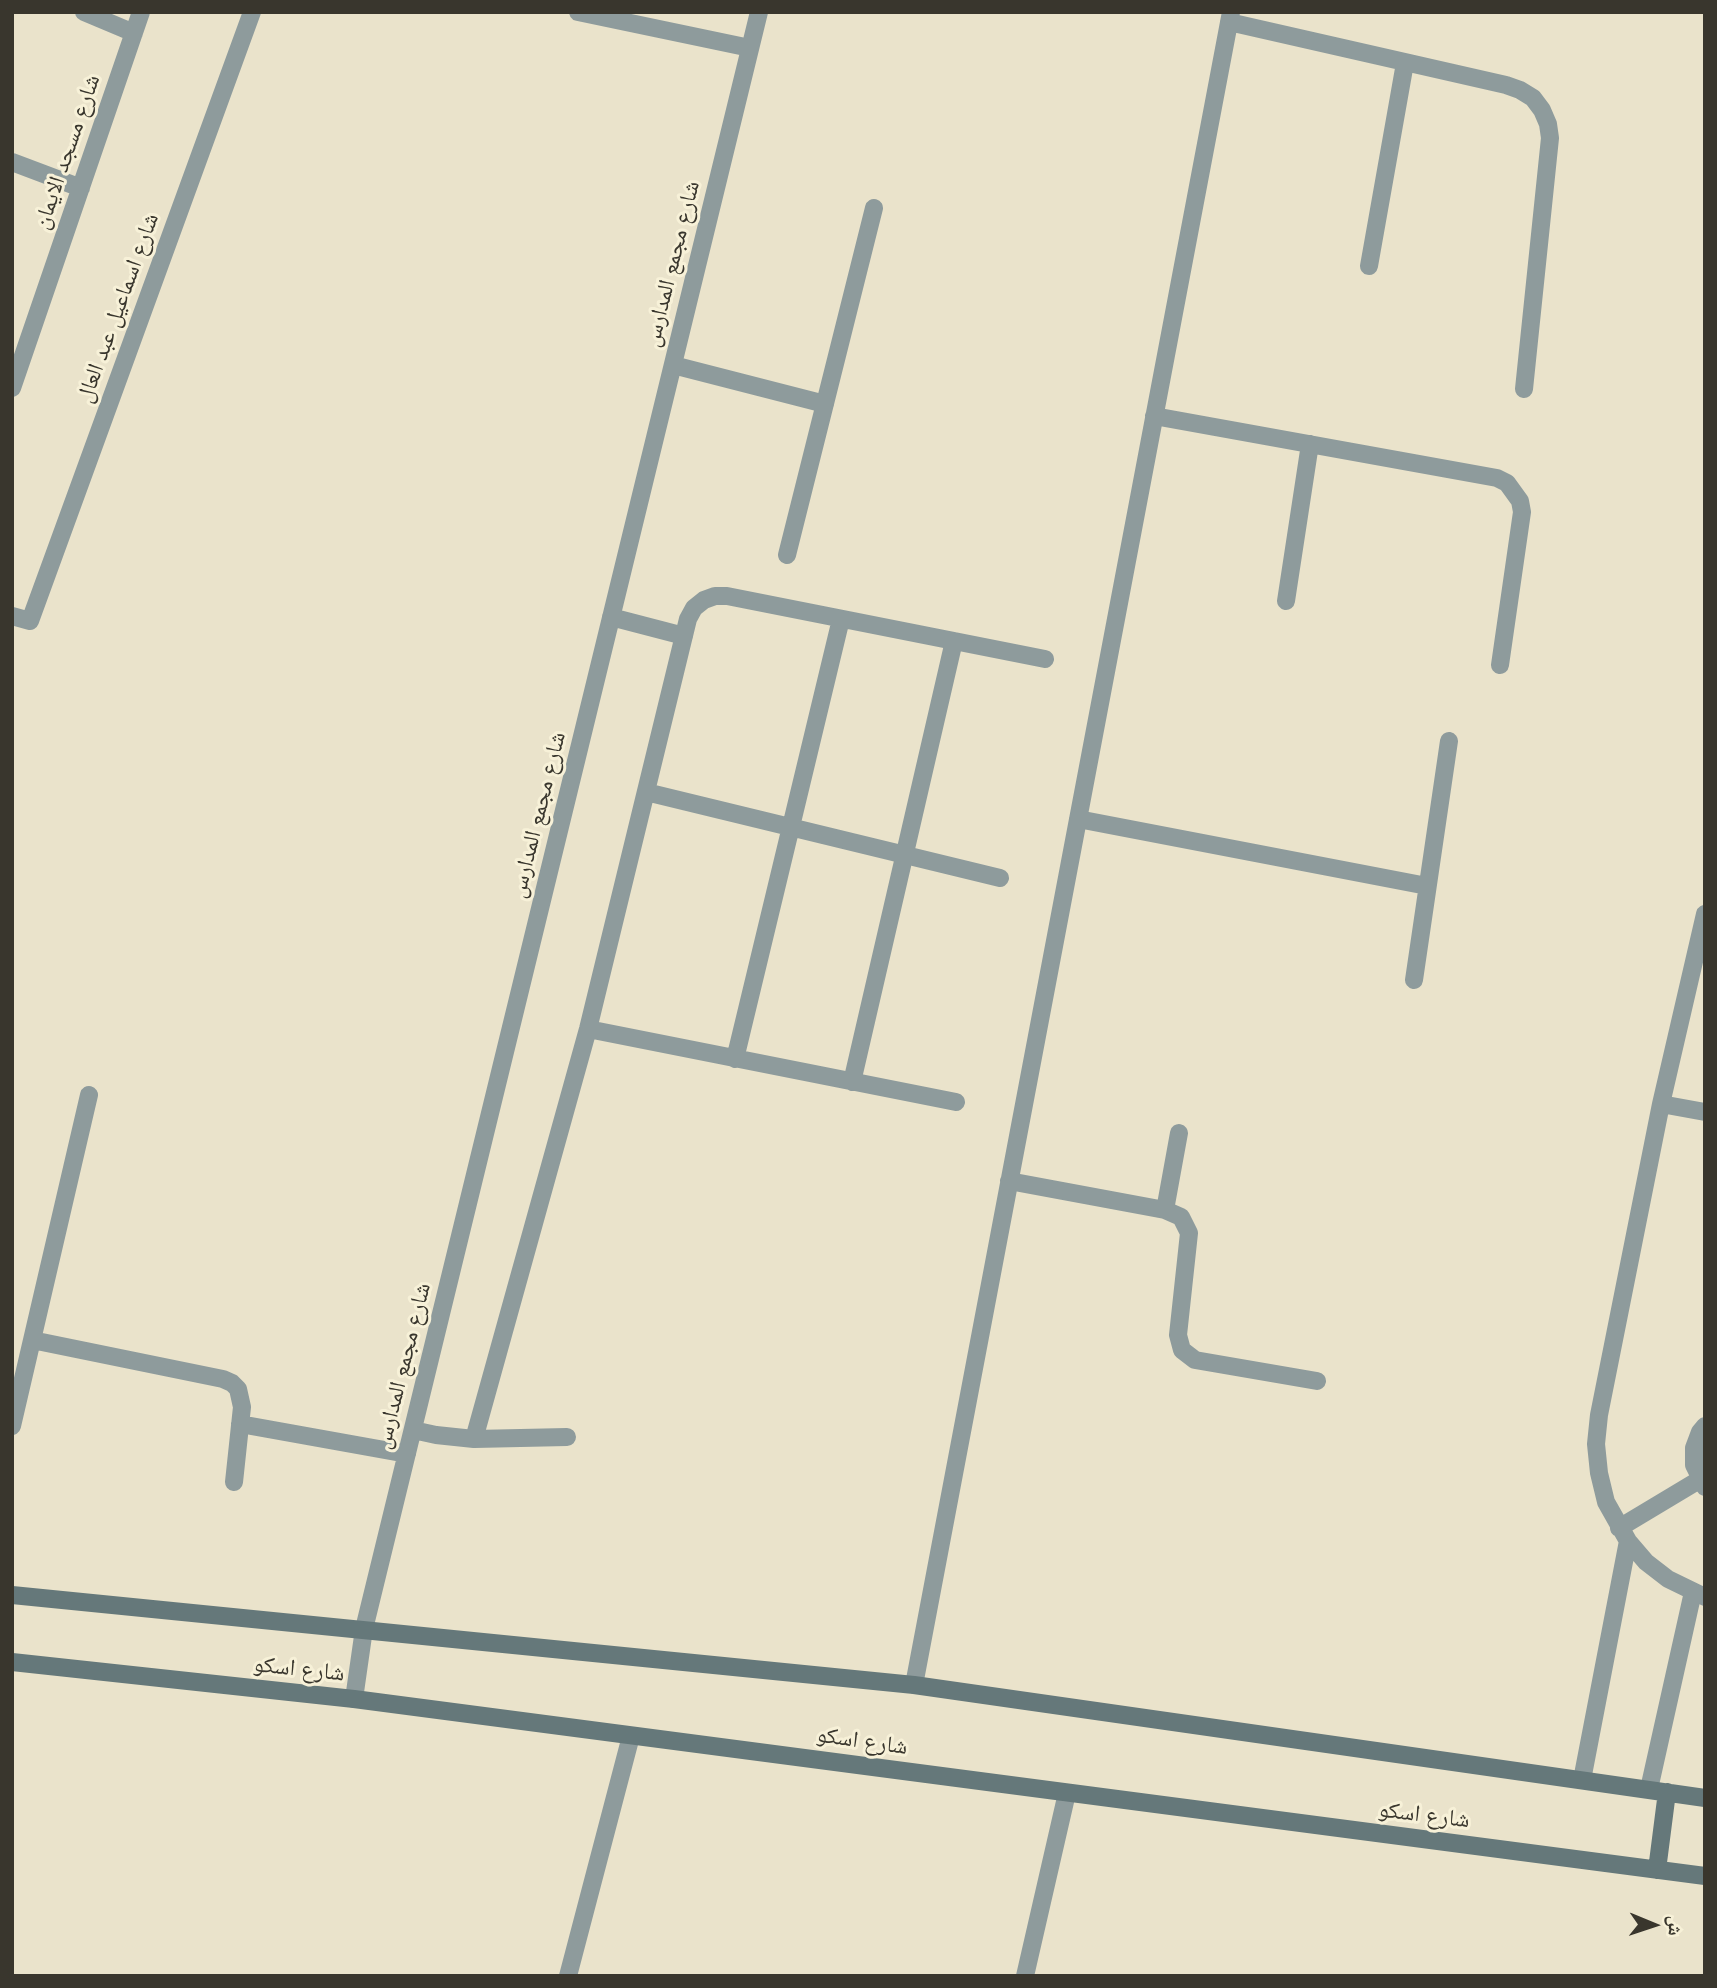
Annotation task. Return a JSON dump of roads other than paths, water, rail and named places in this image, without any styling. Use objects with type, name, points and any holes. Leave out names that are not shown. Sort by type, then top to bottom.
[{"type":"main road","name":"شارع اسكو","points":[[12,1595],[914,1685],[1705,1798]]},
{"type":"main road","name":"شارع اسكو","points":[[12,1662],[354,1699],[1705,1876]]},
{"type":"main road","points":[[1657,1870],[1658,1791]]},
{"type":"street","points":[[84,12],[134,33]]},
{"type":"street","name":"شارع مسجد الايمان","points":[[12,387],[141,12]]},
{"type":"street","name":"شارع اسماعيل عبد العال","points":[[21,619],[252,12]]},
{"type":"street","points":[[578,12],[750,48]]},
{"type":"street","name":"شارع مجمع المدارس","points":[[354,1699],[364,1629],[758,12]]},
{"type":"street","points":[[914,1685],[1230,17],[1520,90],[1542,110],[1550,138],[1524,388]]},
{"type":"street","points":[[1369,266],[1405,63]]},
{"type":"street","points":[[12,162],[81,188]]},
{"type":"street","points":[[787,555],[874,208]]},
{"type":"street","points":[[673,365],[825,404]]},
{"type":"street","points":[[1154,416],[1497,478],[1507,483],[1515,491],[1522,512],[1500,665]]},
{"type":"street","points":[[1286,601],[1310,444]]},
{"type":"street","points":[[474,1439],[587,1029],[688,619],[694,608],[715,596],[1045,659]]},
{"type":"street","points":[[611,617],[684,636]]},
{"type":"street","points":[[735,1059],[841,619]]},
{"type":"street","points":[[852,1082],[954,641]]},
{"type":"street","points":[[1413,980],[1449,741]]},
{"type":"street","points":[[646,792],[1000,878]]},
{"type":"street","points":[[1078,819],[1427,886]]},
{"type":"street","points":[[1658,1791],[1699,1595],[1668,1579],[1646,1562],[1623,1534],[1606,1502],[1598,1474],[1596,1444],[1599,1415],[1661,1104],[1705,914]]},
{"type":"street","points":[[587,1029],[956,1102]]},
{"type":"street","points":[[12,1426],[89,1095]]},
{"type":"street","points":[[1661,1104],[1705,1112]]},
{"type":"street","points":[[1166,1210],[1179,1133]]},
{"type":"street","points":[[1009,1181],[1166,1210],[1181,1217],[1189,1233],[1178,1335],[1182,1350],[1195,1360],[1317,1381]]},
{"type":"street","points":[[32,1340],[232,1383],[241,1398],[234,1482]]},
{"type":"street","points":[[240,1424],[407,1454]]},
{"type":"street","points":[[1582,1780],[1623,1534],[1702,1483],[1693,1465],[1694,1448],[1705,1426]]},
{"type":"street","points":[[413,1430],[474,1439],[567,1437]]},
{"type":"street","points":[[569,1976],[631,1735]]},
{"type":"street","points":[[1025,1976],[1067,1793]]}]
